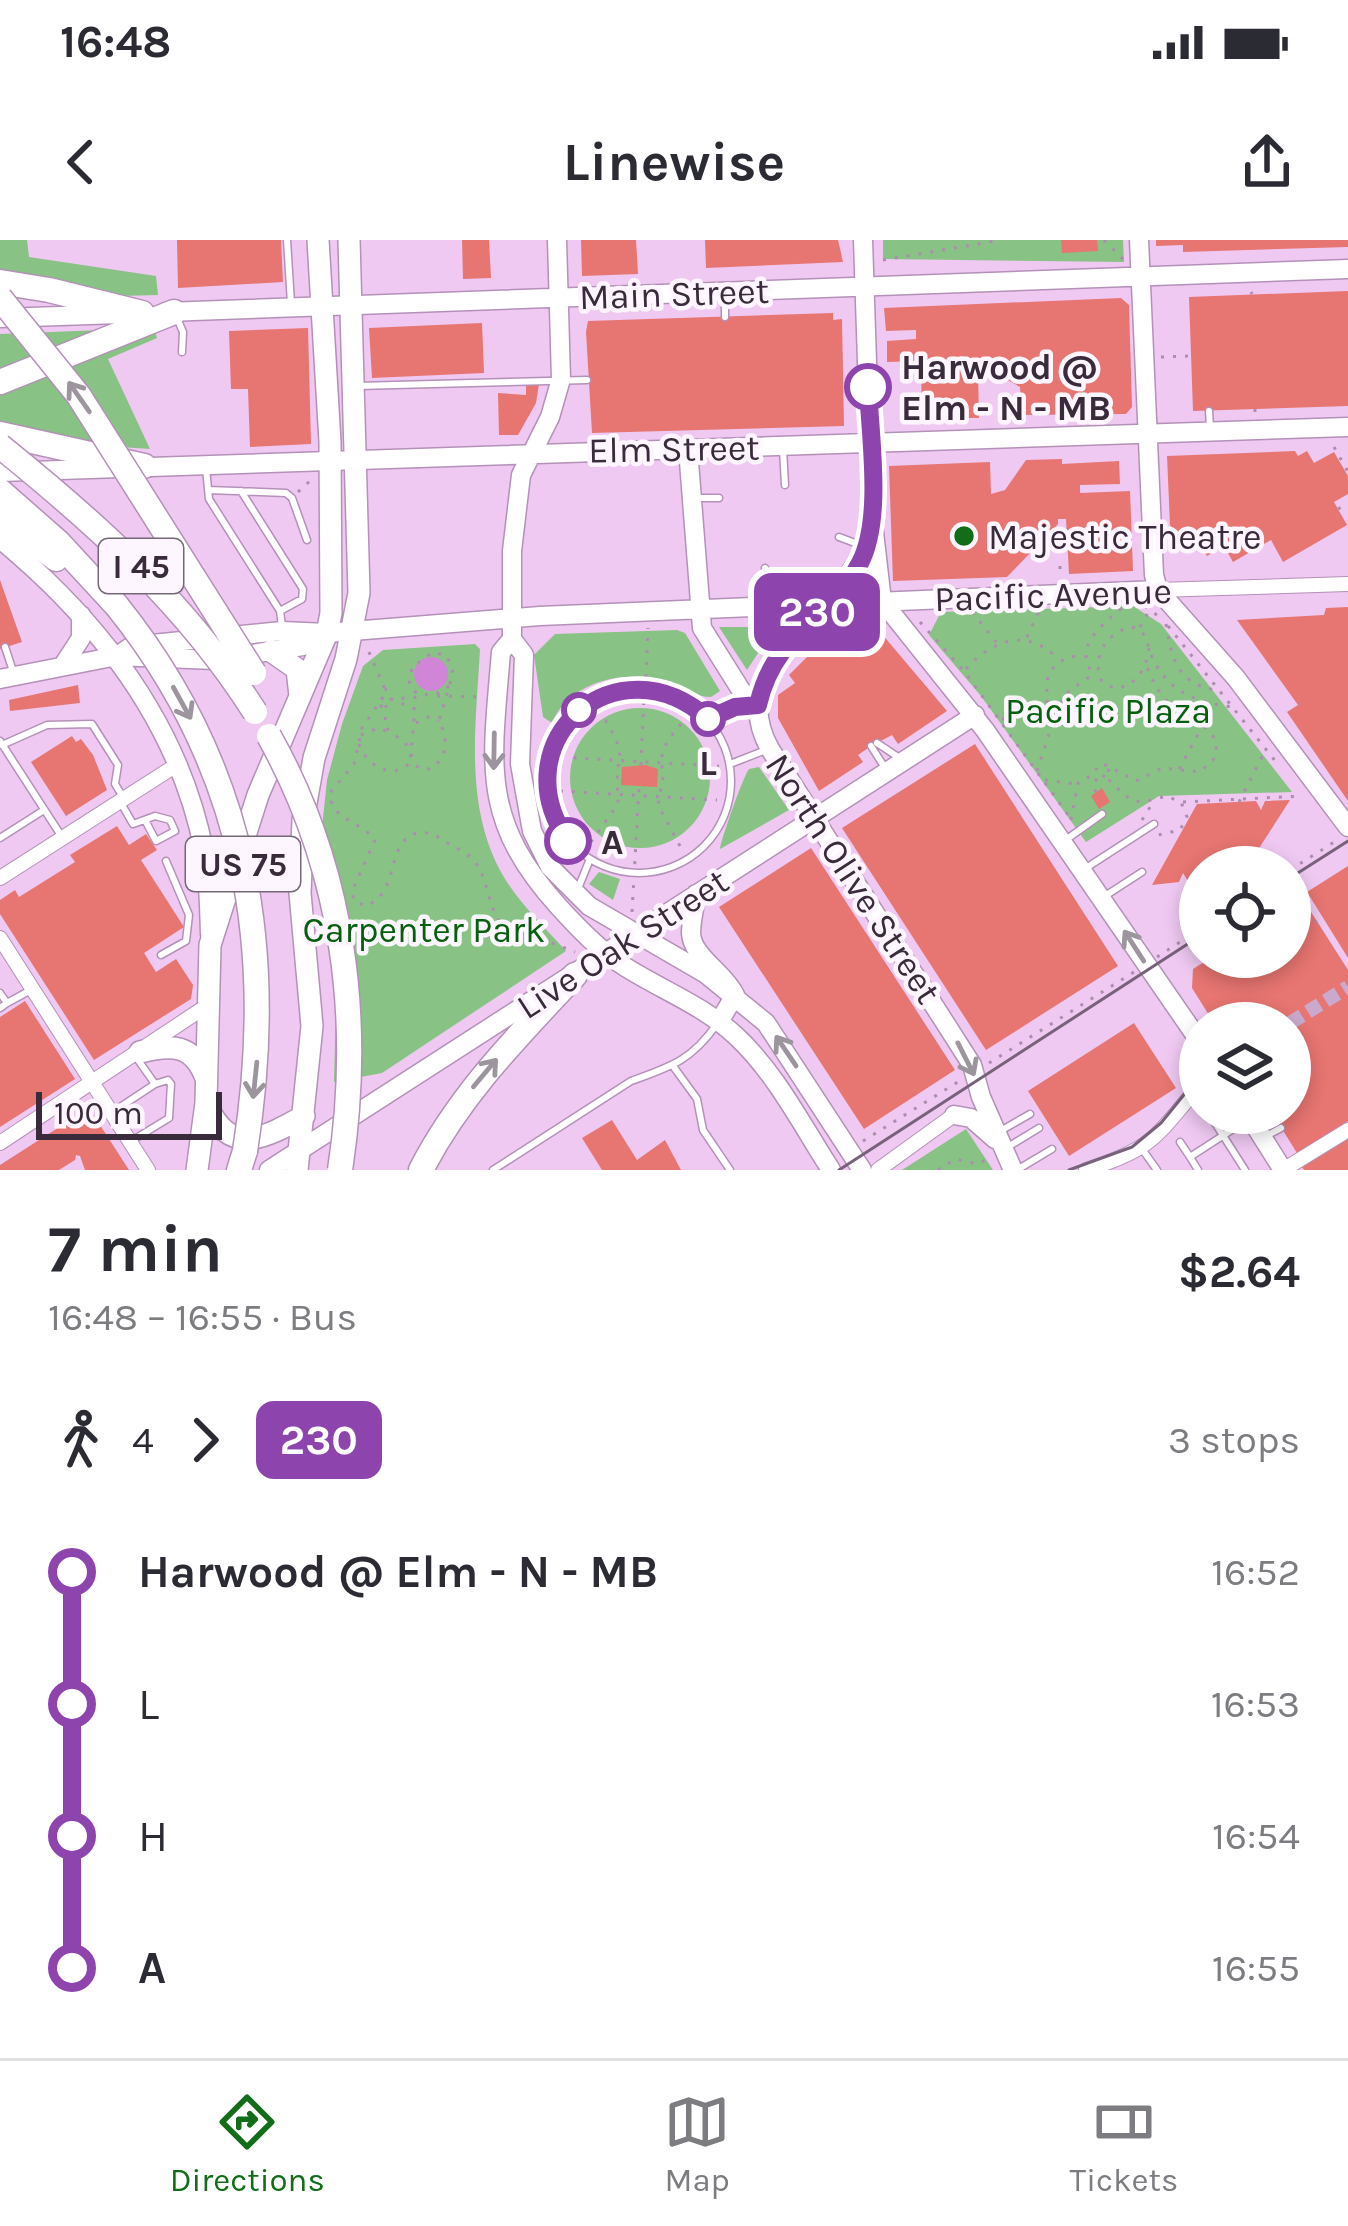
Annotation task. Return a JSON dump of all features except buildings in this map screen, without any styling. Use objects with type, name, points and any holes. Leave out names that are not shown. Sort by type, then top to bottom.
[{"type":"highway","points":[[0,282],[142,313]]},
{"type":"highway","points":[[0,298],[80,396],[254,674],[255,712]]},
{"type":"highway","points":[[0,382],[174,312]]},
{"type":"highway","points":[[0,434],[144,466]]},
{"type":"highway","name":"I 45","points":[[0,446],[100,529],[165,591],[219,657],[296,790],[327,877],[342,944],[350,1028],[349,1094],[340,1170]]},
{"type":"highway","name":"US 75","points":[[0,491],[58,542],[117,606],[158,660],[196,729],[226,802],[244,865],[259,999],[242,1164]]},
{"type":"highway","points":[[0,517],[117,606]]},
{"type":"highway","points":[[422,1170],[438,1137],[476,1083],[575,963]]},
{"type":"highway","points":[[326,1170],[350,1028]]},
{"type":"main road","points":[[201,935],[332,613],[321,468],[318,240]]},
{"type":"main road","points":[[298,1161],[312,1026],[300,848],[316,751],[353,631],[360,570],[349,240]]},
{"type":"main road","points":[[557,240],[561,379],[550,416],[530,452],[513,514],[512,639],[524,655],[523,795],[543,856],[576,895],[634,924],[735,995],[779,1040],[855,1145],[862,1170]]},
{"type":"main road","points":[[863,240],[872,515],[882,601],[1061,832],[1179,1011]]},
{"type":"main road","points":[[1139,240],[1154,575],[1159,590],[1236,678],[1344,832]]},
{"type":"main road","name":"Main Street","points":[[0,318],[1348,269]]},
{"type":"main road","name":"Elm Street","points":[[0,472],[206,464],[321,468],[357,459],[530,452],[1348,427]]},
{"type":"main road","name":"North Olive Street","points":[[688,448],[698,608],[707,639],[743,695],[758,705],[770,748],[972,1065],[998,1147],[1015,1170]]},
{"type":"main road","points":[[758,705],[772,662],[848,580],[866,547],[872,515]]},
{"type":"main road","points":[[0,539],[117,656],[178,764],[205,854],[208,896],[201,935],[208,1005],[206,1102],[197,1170]]},
{"type":"main road","name":"Pacific Avenue","points":[[117,656],[132,646],[281,621],[327,633],[512,617],[1159,590]]},
{"type":"main road","points":[[64,664],[81,638],[81,615]]},
{"type":"main road","points":[[316,751],[313,725],[334,666],[327,633]]},
{"type":"main road","name":"Pacific Avenue","points":[[7,676],[117,656],[201,662],[303,646],[327,633]]},
{"type":"main road","points":[[512,639],[500,652],[494,739],[495,793],[508,837],[535,880],[608,953],[719,1022],[764,1068],[827,1169]]},
{"type":"main road","points":[[271,651],[297,669],[300,698]]},
{"type":"main road","name":"Live Oak Street","points":[[269,1170],[298,1161],[347,1120],[575,963],[608,953],[634,924],[696,894],[974,715]]},
{"type":"main road","points":[[696,894],[693,942],[699,954],[728,979],[735,995]]},
{"type":"main road","points":[[656,983],[660,965],[673,955]]},
{"type":"main road","points":[[719,1022],[735,995]]},
{"type":"main road","points":[[138,1054],[164,1046],[186,1049],[206,1078]]},
{"type":"main road","points":[[206,1102],[220,1126],[240,1138],[266,1137],[304,1116]]},
{"type":"main road","points":[[954,1115],[976,1121],[998,1147]]},
{"type":"main road","points":[[1272,1134],[1283,1170]]},
{"type":"street","name":"Pacific Avenue","points":[[1159,590],[1348,584]]},
{"type":"street","points":[[0,878],[178,764]]},
{"type":"street","points":[[0,938],[142,1168]]},
{"type":"street","points":[[0,1143],[208,1005]]},
{"type":"street","points":[[1086,1170],[1142,1149],[1179,1111]]},
{"type":"street","points":[[878,1170],[954,1115]]},
{"type":"street","points":[[340,1170],[347,1120]]},
{"type":"street","points":[[1283,1170],[1348,1130]]},
{"type":"street","points":[[827,1169],[855,1145]]},
{"type":"lane","points":[[287,240],[291,307]]},
{"type":"lane","points":[[725,291],[725,317]]},
{"type":"lane","points":[[174,312],[183,332],[182,352]]},
{"type":"lane","points":[[354,386],[587,380]]},
{"type":"lane","points":[[1209,411],[1210,432]]},
{"type":"lane","points":[[783,446],[785,485]]},
{"type":"lane","points":[[206,464],[209,499],[281,621],[302,599],[303,589],[241,490]]},
{"type":"lane","points":[[208,490],[286,493],[307,540]]},
{"type":"lane","points":[[692,498],[719,497]]},
{"type":"lane","points":[[839,537],[866,547]]},
{"type":"lane","points":[[765,568],[766,605]]},
{"type":"lane","points":[[5,647],[7,676]]},
{"type":"lane","points":[[645,688],[679,698],[708,719],[730,764],[730,800],[715,834],[688,859],[653,872],[635,873],[590,859],[568,841],[550,807],[547,769],[560,732],[580,710],[605,695],[645,688]]},
{"type":"lane","points":[[708,719],[735,707],[758,705]]},
{"type":"lane","points":[[62,837],[1,743],[47,725],[92,724],[118,765],[115,784],[134,824],[155,816],[170,820],[175,831],[156,841],[145,820]]},
{"type":"lane","points":[[896,766],[874,745],[896,766]]},
{"type":"lane","points":[[730,764],[770,748]]},
{"type":"lane","points":[[0,838],[44,810]]},
{"type":"lane","points":[[1061,832],[1102,814]]},
{"type":"lane","points":[[1083,870],[1150,827]]},
{"type":"lane","points":[[543,856],[568,841]]},
{"type":"lane","points":[[576,895],[590,859]]},
{"type":"lane","points":[[161,955],[201,935],[166,861]]},
{"type":"lane","points":[[1102,898],[1142,872]]},
{"type":"lane","points":[[182,898],[208,896]]},
{"type":"lane","points":[[0,993],[3,1005],[32,989]]},
{"type":"lane","points":[[493,1170],[631,1081],[656,1076],[673,1066],[700,1047],[719,1022]]},
{"type":"lane","points":[[138,1054],[154,1084]]},
{"type":"lane","points":[[673,1066],[697,1099],[700,1123],[730,1170]]},
{"type":"lane","points":[[111,1113],[162,1080],[171,1084],[169,1118],[130,1142]]},
{"type":"lane","points":[[998,1147],[1030,1114]]},
{"type":"lane","points":[[998,1147],[1040,1128]]},
{"type":"lane","points":[[1221,1134],[1245,1170]]},
{"type":"lane","points":[[1190,1157],[1226,1134]]},
{"type":"lane","points":[[1180,1142],[1198,1170]]},
{"type":"lane","points":[[1015,1170],[1052,1148]]},
{"type":"lane","points":[[1142,1149],[1157,1170]]},
{"type":"path","points":[[883,260],[1000,240]]},
{"type":"path","points":[[1104,240],[1126,262]]},
{"type":"path","points":[[1159,357],[1191,356]]},
{"type":"path","points":[[1334,447],[1348,472]]},
{"type":"path","points":[[292,498],[321,468]]},
{"type":"path","points":[[1338,509],[1348,503]]},
{"type":"path","points":[[1060,566],[1060,579]]},
{"type":"path","points":[[1086,656],[1102,625],[1130,602]]},
{"type":"path","points":[[1138,603],[1165,622],[1280,767]]},
{"type":"path","points":[[1027,639],[1039,605]]},
{"type":"path","points":[[971,607],[998,643]]},
{"type":"path","points":[[1139,629],[1150,609]]},
{"type":"path","points":[[913,615],[964,671],[1044,780],[1061,832]]},
{"type":"path","points":[[1097,616],[1102,625]]},
{"type":"path","points":[[1165,622],[1176,667],[1191,682],[1218,690]]},
{"type":"path","points":[[1037,771],[1056,713],[1069,691],[1089,680],[1112,635],[1126,627],[1139,629]]},
{"type":"path","points":[[646,677],[648,628]]},
{"type":"path","points":[[1139,629],[1162,674],[1184,695],[1231,707]]},
{"type":"path","points":[[964,671],[998,643],[1027,639],[1046,648],[1059,662]]},
{"type":"path","points":[[1086,656],[1104,683],[1119,688],[1136,679],[1149,648]]},
{"type":"path","points":[[370,652],[391,699]]},
{"type":"path","points":[[412,764],[424,770],[441,760],[446,741],[439,721],[449,686],[451,661],[444,654],[428,653],[412,667],[409,684],[417,694],[427,697],[449,686]]},
{"type":"path","points":[[1000,719],[1044,706],[1046,677],[1059,662],[1086,656]]},
{"type":"path","points":[[1146,664],[1168,703],[1203,724],[1217,743],[1215,758],[1200,772],[1162,768],[1136,781],[1098,766],[1100,775],[1130,800],[1152,804]]},
{"type":"path","points":[[384,687],[409,697]]},
{"type":"path","points":[[384,687],[377,710],[358,738],[354,764],[330,793],[330,806],[375,840],[352,889],[353,899],[365,906],[376,902],[390,883],[405,841],[429,833],[476,864],[501,923],[575,963]]},
{"type":"path","points":[[377,710],[391,699],[483,697]]},
{"type":"path","points":[[640,762],[644,697]]},
{"type":"path","points":[[391,699],[415,709],[412,764]]},
{"type":"path","points":[[391,699],[382,720],[410,750]]},
{"type":"path","points":[[1044,706],[1056,713]]},
{"type":"path","points":[[591,842],[613,814],[620,794],[617,769],[622,760],[616,738],[598,708]]},
{"type":"path","points":[[680,846],[662,816],[658,796],[664,772],[660,762],[667,741],[689,714]]},
{"type":"path","points":[[415,724],[428,717],[439,721]]},
{"type":"path","points":[[1178,770],[1203,724]]},
{"type":"path","points":[[358,738],[370,729],[391,734]]},
{"type":"path","points":[[358,738],[363,754],[376,766],[393,772],[412,764]]},
{"type":"path","points":[[1240,800],[1265,752]]},
{"type":"path","points":[[562,754],[719,766]]},
{"type":"path","points":[[1044,780],[1078,783],[1110,767]]},
{"type":"path","points":[[1096,792],[1093,787],[1100,775]]},
{"type":"path","points":[[1061,832],[1078,783]]},
{"type":"path","points":[[560,791],[639,791],[716,800]]},
{"type":"path","points":[[634,924],[639,791]]},
{"type":"path","points":[[1181,802],[1186,817],[1180,830],[1153,837],[1142,819],[1152,804],[1166,796],[1181,802],[1302,796]]},
{"type":"path","points":[[1311,855],[1344,832]]},
{"type":"path","points":[[1311,924],[1317,921]]},
{"type":"path","points":[[1155,958],[1179,943]]},
{"type":"path","points":[[989,1063],[1134,972]]},
{"type":"path","points":[[855,1145],[961,1080]]},
{"type":"path","points":[[938,1170],[956,1159],[978,1164],[998,1147]]},
{"type":"green space","points":[[0,240],[27,240],[29,257],[156,276],[158,295],[0,299]]},
{"type":"green space","points":[[883,240],[1123,240],[1124,262],[883,259]]},
{"type":"green space","points":[[154,328],[157,338],[108,359],[150,449],[91,445],[0,427],[0,334]]},
{"type":"green space","name":"Pacific Plaza","points":[[1133,606],[1161,624],[1292,792],[1159,796],[1086,842],[981,696],[929,635],[941,612]]},
{"type":"green space","points":[[719,627],[775,627],[747,670]]},
{"type":"green space","points":[[685,633],[720,691],[711,697],[659,679],[623,677],[588,686],[561,708],[552,723],[543,717],[534,655],[555,634]]},
{"type":"green space","name":"Carpenter Park","points":[[475,644],[480,649],[475,767],[483,824],[505,879],[566,951],[382,1073],[334,1082],[336,1004],[319,856],[327,780],[342,724],[363,666],[383,650]]},
{"type":"green space","points":[[640,708],[667,714],[689,729],[704,751],[710,778],[704,805],[689,827],[667,842],[640,848],[613,842],[591,827],[576,805],[570,778],[576,751],[591,729],[613,714]]},
{"type":"green space","points":[[759,767],[789,810],[720,849],[746,774]]},
{"type":"green space","points":[[599,872],[620,879],[613,900],[589,884]]},
{"type":"green space","points":[[966,1129],[993,1170],[902,1170]]},
{"type":"shaded area","points":[[431,657],[443,662],[448,674],[443,686],[431,691],[419,686],[414,674],[419,662]]},
{"type":"tunnel","points":[[1311,1010],[1348,987]]},
{"type":"tram line","points":[[1311,865],[1348,841]]},
{"type":"tram line","points":[[839,1170],[1179,950]]},
{"type":"tram line","points":[[1069,1170],[1132,1147],[1179,1101]]},
{"type":"bus line","name":"230","points":[[568,841],[550,807],[547,769],[551,750],[572,716],[605,695],[625,689],[645,688],[679,698],[708,719],[735,707],[758,705],[772,662],[857,568],[872,515],[868,387]]},
{"type":"place","name":"Harwood @ Elm - N - MB","points":[[868,387]]},
{"type":"place","name":"Majestic Theatre","points":[[964,536]]},
{"type":"place","name":"L","points":[[708,719]]},
{"type":"place","name":"A","points":[[568,841]]}]
